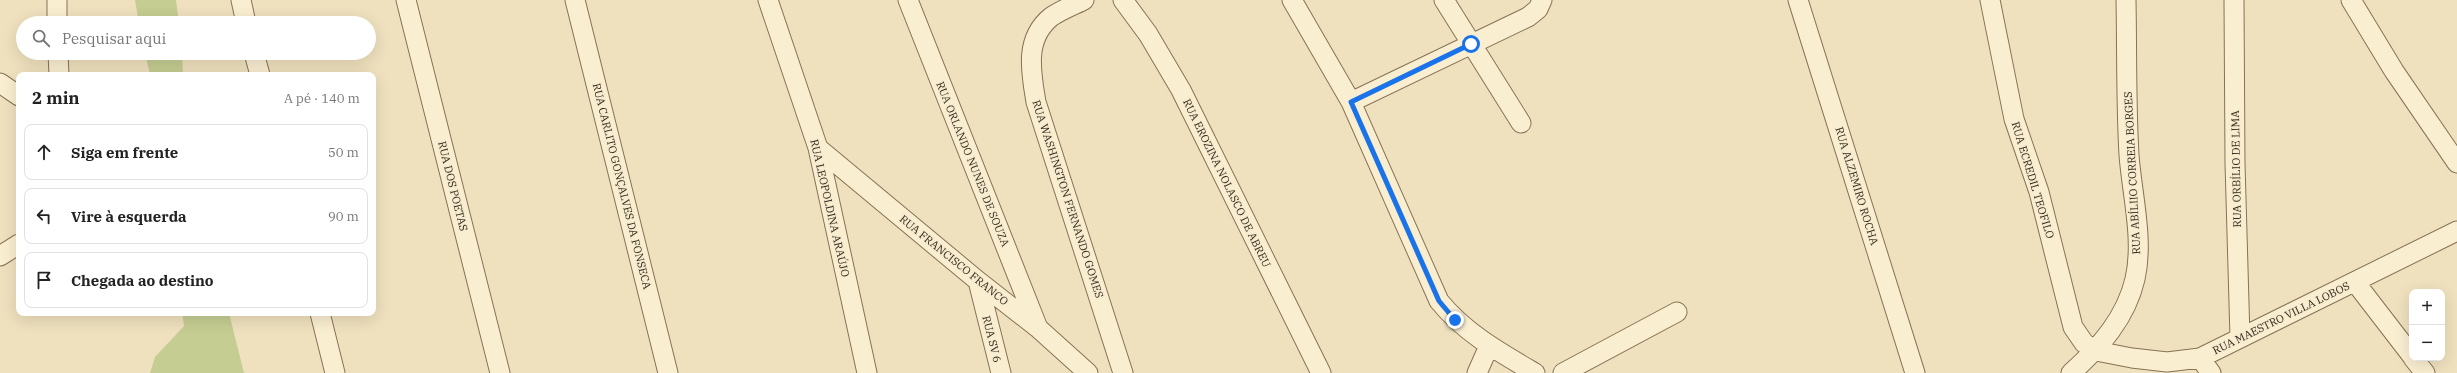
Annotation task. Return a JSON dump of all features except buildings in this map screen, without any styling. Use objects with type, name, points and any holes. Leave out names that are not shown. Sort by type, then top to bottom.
[{"type":"street","points":[[57,0],[57,16]]},
{"type":"street","points":[[241,0],[244,16]]},
{"type":"street","name":"RUA DOS POETAS","points":[[406,0],[500,373]]},
{"type":"street","name":"RUA CARLITO GONÇALVES DA FONSECA","points":[[575,0],[668,373]]},
{"type":"street","name":"RUA LEOPOLDINA ARAÚJO","points":[[768,0],[818,148],[867,373]]},
{"type":"street","name":"RUA ORLANDO NUNES DE SOUZA","points":[[908,0],[1038,328]]},
{"type":"street","name":"RUA WASHINGTON FERNANDO GOMES","points":[[1084,0],[1051,17],[1034,37],[1030,65],[1036,102],[1123,373]]},
{"type":"street","name":"RUA EROZINA NOLASCO DE ABREU","points":[[1123,0],[1148,34],[1181,90],[1320,373]]},
{"type":"street","points":[[1292,0],[1351,102],[1439,301],[1455,320],[1488,346],[1535,373]]},
{"type":"street","points":[[1444,0],[1521,123]]},
{"type":"street","points":[[1351,102],[1528,17],[1538,8],[1542,0]]},
{"type":"street","name":"RUA ALZEMIRO ROCHA","points":[[1798,0],[1915,373]]},
{"type":"street","name":"RUA ECREDIL TEOFILO","points":[[1990,0],[2014,119],[2039,192],[2073,326],[2084,343],[2096,351]]},
{"type":"street","name":"RUA ABÍLIIO CORREIA BORGES","points":[[2071,373],[2096,351],[2115,326],[2127,304],[2135,279],[2138,254],[2129,155],[2126,0]]},
{"type":"street","name":"RUA ORBÍLIO DE LIMA","points":[[2234,0],[2235,163],[2240,338]]},
{"type":"street","points":[[2351,0],[2394,71],[2457,163]]},
{"type":"street","points":[[58,60],[59,72]]},
{"type":"street","points":[[256,60],[259,72]]},
{"type":"street","points":[[0,83],[16,94]]},
{"type":"street","name":"RUA FRANCISCO FRANCO","points":[[818,148],[978,281],[1038,328],[1088,373]]},
{"type":"street","name":"RUA MAESTRO VILLA LOBOS","points":[[2096,351],[2132,358],[2205,365],[2240,338],[2457,231]]},
{"type":"street","points":[[0,256],[16,246]]},
{"type":"street","name":"RUA SV 6","points":[[978,281],[1001,373]]},
{"type":"street","points":[[2355,282],[2409,352]]},
{"type":"street","points":[[1563,373],[1677,312]]},
{"type":"street","points":[[321,316],[335,373]]},
{"type":"street","points":[[1477,373],[1488,346]]},
{"type":"street","points":[[2416,361],[2425,373]]},
{"type":"green space","points":[[135,0],[176,0],[178,16],[138,16]]},
{"type":"green space","points":[[147,60],[182,60],[183,72],[149,72]]},
{"type":"green space","points":[[182,316],[230,316],[244,373],[150,373],[155,357],[184,326]]},
{"type":"route","points":[[1455,320],[1439,301],[1351,102],[1471,44]]}]
